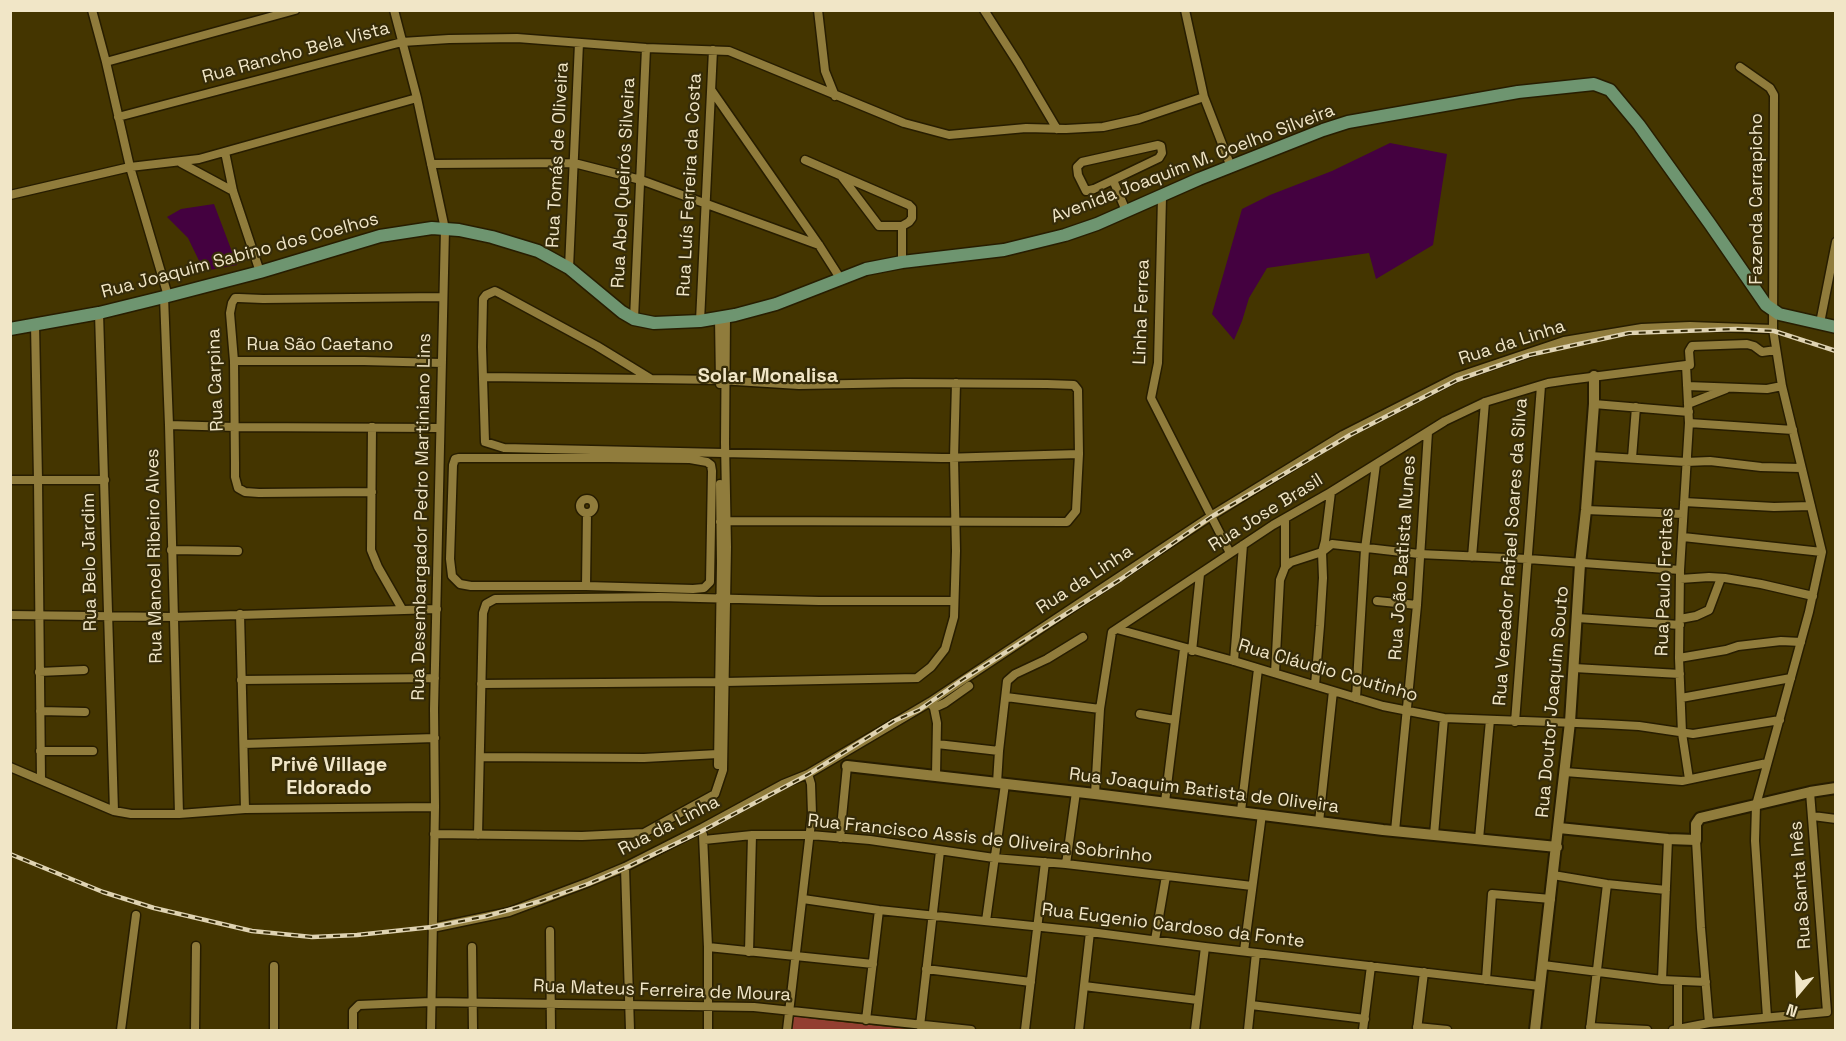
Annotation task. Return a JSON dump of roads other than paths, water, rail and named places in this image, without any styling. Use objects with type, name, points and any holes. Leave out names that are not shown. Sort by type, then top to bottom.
[{"type":"main road","name":"Avenida Joaquim M. Coelho Silveira","points":[[445,229],[492,237],[538,251],[569,268],[634,319],[654,323],[700,321],[776,304],[866,269],[902,262],[979,254],[1026,245],[1082,230],[1231,166],[1323,130],[1353,121],[1518,92],[1594,84],[1605,87],[1617,97],[1760,297],[1773,311]]},
{"type":"main road","name":"Rua Joaquim Sabino dos Coelhos","points":[[10,329],[99,313],[166,297],[380,236],[420,229],[445,229]]},
{"type":"main road","points":[[1773,311],[1787,317],[1836,327]]},
{"type":"street","points":[[92,10],[130,167],[166,297]]},
{"type":"street","points":[[106,62],[295,10]]},
{"type":"street","name":"Rua Desembargador Pedro Martiniano Lins","points":[[394,10],[417,98],[445,229],[435,678],[431,1030]]},
{"type":"street","points":[[818,10],[825,71],[835,96]]},
{"type":"street","points":[[984,10],[1057,129]]},
{"type":"street","points":[[1185,10],[1204,97],[1231,166]]},
{"type":"street","name":"Rua Rancho Bela Vista","points":[[118,117],[402,42],[449,39],[517,38],[737,53],[904,123],[949,135],[1026,128],[1093,128],[1120,123],[1204,97]]},
{"type":"street","name":"Rua Tomás de Oliveira","points":[[569,268],[579,43]]},
{"type":"street","name":"Rua Abel Queirós Silveira","points":[[634,319],[646,48]]},
{"type":"street","name":"Rua Luís Ferreira da Costa","points":[[700,321],[713,50]]},
{"type":"street","name":"Fazenda Carrapicho","points":[[1740,67],[1770,88],[1774,95],[1773,311]]},
{"type":"street","points":[[712,91],[840,278]]},
{"type":"street","points":[[10,195],[130,167],[180,162],[225,152],[417,98]]},
{"type":"street","points":[[1161,146],[1162,153],[1159,158],[1113,180],[1086,191],[1078,175],[1077,167],[1082,162],[1161,146]]},
{"type":"street","points":[[225,152],[233,191],[260,272]]},
{"type":"street","points":[[805,160],[909,205],[913,212],[912,218],[902,226],[879,226],[842,177]]},
{"type":"street","points":[[180,162],[233,191]]},
{"type":"street","points":[[431,164],[574,163],[641,180],[819,245]]},
{"type":"street","points":[[1113,180],[1126,211]]},
{"type":"street","name":"Linha Ferrea","points":[[1162,197],[1158,363],[1151,398],[1230,553]]},
{"type":"street","points":[[902,226],[902,262]]},
{"type":"street","points":[[1820,323],[1836,242]]},
{"type":"street","points":[[651,379],[597,346],[495,291],[490,292],[483,300],[485,442],[504,448],[857,457],[954,458],[1079,454]]},
{"type":"street","name":"Rua Manoel Ribeiro Alves","points":[[166,297],[179,814]]},
{"type":"street","name":"Rua Carpina","points":[[372,492],[282,493],[240,490],[235,477],[232,303],[237,298],[443,297]]},
{"type":"street","points":[[1673,1030],[1710,1023],[1767,1017],[1756,865],[1756,805],[1813,596],[1822,552],[1782,386],[1773,329],[1773,311]]},
{"type":"street","name":"Rua Belo Jardim","points":[[99,313],[114,811]]},
{"type":"street","points":[[434,834],[582,836],[644,833],[715,794],[720,780],[721,755],[723,317]]},
{"type":"street","points":[[35,324],[41,779]]},
{"type":"street","name":"Rua da Linha","points":[[432,928],[509,912],[567,891],[625,867],[783,784],[808,774],[932,705],[1211,516],[1353,429],[1457,376],[1564,341],[1642,328],[1690,326],[1773,329]]},
{"type":"street","points":[[1686,365],[1690,365],[1689,351],[1692,346],[1747,344],[1762,352],[1776,350]]},
{"type":"street","name":"Rua São Caetano","points":[[234,361],[442,363]]},
{"type":"street","name":"Rua Jose Brasil","points":[[1117,629],[1285,519],[1445,421],[1485,402],[1541,386],[1594,376],[1686,365]]},
{"type":"street","name":"Rua Paulo Freitas","points":[[1686,365],[1689,423],[1680,574],[1679,658],[1682,733],[1689,779]]},
{"type":"street","name":"Rua Doutor Joaquim Souto","points":[[1534,1030],[1570,722],[1580,564],[1594,404],[1594,376]]},
{"type":"street","points":[[483,377],[651,379],[799,385],[956,383],[1074,385],[1078,390],[1079,454],[1076,511],[1067,522],[723,522]]},
{"type":"street","points":[[481,684],[916,678],[931,668],[945,649],[954,616],[956,383]]},
{"type":"street","name":"Rua Vereador Rafael Soares da Silva","points":[[1515,722],[1541,386]]},
{"type":"street","points":[[1688,386],[1767,389],[1782,386]]},
{"type":"street","points":[[1594,404],[1689,408],[1729,388]]},
{"type":"street","points":[[1472,557],[1485,402]]},
{"type":"street","points":[[1632,458],[1636,407]]},
{"type":"street","points":[[1689,423],[1793,430]]},
{"type":"street","points":[[169,425],[440,428]]},
{"type":"street","points":[[372,427],[371,550],[402,609]]},
{"type":"street","name":"Rua João Batista Nunes","points":[[1395,831],[1417,605],[1428,432]]},
{"type":"street","points":[[1590,456],[1686,462],[1710,461],[1761,467],[1801,468]]},
{"type":"street","points":[[457,459],[690,459],[710,464],[712,471],[711,570],[710,582],[707,586],[693,589],[586,586],[471,586],[458,583],[451,572],[451,507],[454,463],[457,459]]},
{"type":"street","points":[[1356,698],[1365,549],[1376,464]]},
{"type":"street","points":[[10,480],[105,480]]},
{"type":"street","points":[[1315,685],[1320,626],[1322,552],[1331,492]]},
{"type":"street","points":[[1684,502],[1774,507],[1810,506]]},
{"type":"street","points":[[438,508],[451,507]]},
{"type":"street","points":[[1586,510],[1683,514]]},
{"type":"street","points":[[586,586],[587,513]]},
{"type":"street","points":[[1275,673],[1280,580],[1285,567],[1285,519]]},
{"type":"street","points":[[1683,537],[1822,552]]},
{"type":"street","points":[[1285,567],[1291,562],[1322,552],[1332,544],[1419,554],[1528,559],[1721,578],[1813,596]]},
{"type":"street","points":[[1234,661],[1243,545]]},
{"type":"street","points":[[171,550],[238,551]]},
{"type":"street","points":[[1165,802],[1175,720],[1200,574]]},
{"type":"street","points":[[1577,618],[1680,622],[1709,610],[1721,578]]},
{"type":"street","points":[[478,835],[483,613],[486,604],[495,599],[660,597],[819,601],[954,601]]},
{"type":"street","points":[[1377,602],[1417,605]]},
{"type":"street","points":[[10,615],[173,616],[437,609]]},
{"type":"street","points":[[240,614],[245,809]]},
{"type":"street","points":[[1095,794],[1100,709],[1111,634],[1117,629]]},
{"type":"street","name":"Rua Cláudio Coutinho","points":[[1117,629],[1356,698],[1408,712],[1444,718],[1639,726],[1702,734],[1780,720]]},
{"type":"street","points":[[986,921],[1001,783],[999,751],[1006,685],[1010,678],[1047,660],[1083,637]]},
{"type":"street","points":[[1679,658],[1738,646],[1781,641],[1801,642]]},
{"type":"street","points":[[1574,668],[1680,674]]},
{"type":"street","points":[[1241,811],[1258,669]]},
{"type":"street","points":[[39,672],[84,670]]},
{"type":"street","points":[[241,680],[435,678]]},
{"type":"street","points":[[1681,698],[1791,678]]},
{"type":"street","points":[[936,775],[937,723],[932,705],[945,703],[969,686]]},
{"type":"street","points":[[1319,822],[1333,691]]},
{"type":"street","points":[[1006,697],[1100,709]]},
{"type":"street","points":[[40,711],[85,712]]},
{"type":"street","points":[[1140,714],[1175,720]]},
{"type":"street","points":[[1434,835],[1444,718]]},
{"type":"street","points":[[1479,838],[1490,720]]},
{"type":"street","points":[[244,744],[435,738]]},
{"type":"street","points":[[937,744],[999,751]]},
{"type":"street","points":[[40,752],[93,751]]},
{"type":"street","points":[[480,757],[644,758],[721,755]]},
{"type":"street","points":[[1565,772],[1665,780],[1689,779],[1767,763]]},
{"type":"street","points":[[10,766],[114,811],[147,815],[245,809],[435,807]]},
{"type":"street","points":[[840,838],[847,766]]},
{"type":"street","name":"Rua Joaquim Batista de Oliveira","points":[[847,766],[1395,831],[1557,847]]},
{"type":"street","points":[[787,1030],[810,835],[812,791],[808,774]]},
{"type":"street","points":[[1710,1023],[1696,840],[1698,819],[1836,788]]},
{"type":"street","points":[[1066,864],[1076,792]]},
{"type":"street","name":"Rua Santa Inês","points":[[1767,1017],[1827,1012],[1810,792]]},
{"type":"street","points":[[1244,951],[1262,814]]},
{"type":"street","points":[[1813,816],[1836,819]]},
{"type":"street","points":[[702,828],[705,840],[708,1030]]},
{"type":"street","points":[[1559,828],[1696,840]]},
{"type":"street","points":[[749,952],[752,835]]},
{"type":"street","name":"Rua Francisco Assis de Oliveira Sobrinho","points":[[705,840],[752,835],[810,835],[870,840],[994,858],[1066,864],[1252,886]]},
{"type":"street","points":[[1662,980],[1668,839]]},
{"type":"street","points":[[922,1028],[926,969],[940,851]]},
{"type":"street","points":[[1025,1030],[1045,862]]},
{"type":"street","points":[[625,867],[630,1030]]},
{"type":"street","points":[[1553,875],[1607,884],[1666,890]]},
{"type":"street","points":[[1155,940],[1166,876]]},
{"type":"street","points":[[1607,884],[1590,1029],[1647,1030]]},
{"type":"street","points":[[1486,980],[1493,894],[1551,899]]},
{"type":"street","name":"Rua Eugenio Cardoso da Fonte","points":[[803,899],[879,910],[1090,932],[1540,986]]},
{"type":"street","points":[[866,1020],[879,910]]},
{"type":"street","points":[[121,1030],[136,915]]},
{"type":"street","points":[[550,931],[551,1030]]},
{"type":"street","points":[[1079,1030],[1090,932]]},
{"type":"street","points":[[195,1030],[196,946]]},
{"type":"street","points":[[708,947],[873,964]]},
{"type":"street","points":[[1194,1030],[1205,947]]},
{"type":"street","points":[[472,948],[472,1030]]},
{"type":"street","points":[[1248,1030],[1256,953]]},
{"type":"street","points":[[1543,965],[1662,980],[1706,982]]},
{"type":"street","points":[[274,966],[274,1030]]},
{"type":"street","points":[[1364,1030],[1371,966]]},
{"type":"street","points":[[926,969],[1031,982]]},
{"type":"street","points":[[1424,972],[1417,1029],[1447,1030]]},
{"type":"street","points":[[1678,981],[1678,1030]]},
{"type":"street","points":[[1084,986],[1198,1000]]},
{"type":"street","name":"Rua Mateus Ferreira de Moura","points":[[352,1030],[354,1009],[363,1004],[431,1002],[708,1005],[789,1010],[922,1028],[971,1030]]},
{"type":"street","points":[[1251,1005],[1365,1019]]},
{"type":"railway","points":[[10,854],[103,892],[154,908],[252,931],[312,937],[357,935],[432,927],[487,916],[541,901],[625,868],[702,831],[809,774],[894,721],[919,710],[1121,579],[1211,517],[1350,435],[1457,380],[1529,355],[1629,333],[1737,329],[1774,331],[1836,351]]},
{"type":"district","name":"Solar Monalisa","points":[[768,377]]},
{"type":"district","name":"Privê Village Eldorado","points":[[329,778]]}]
